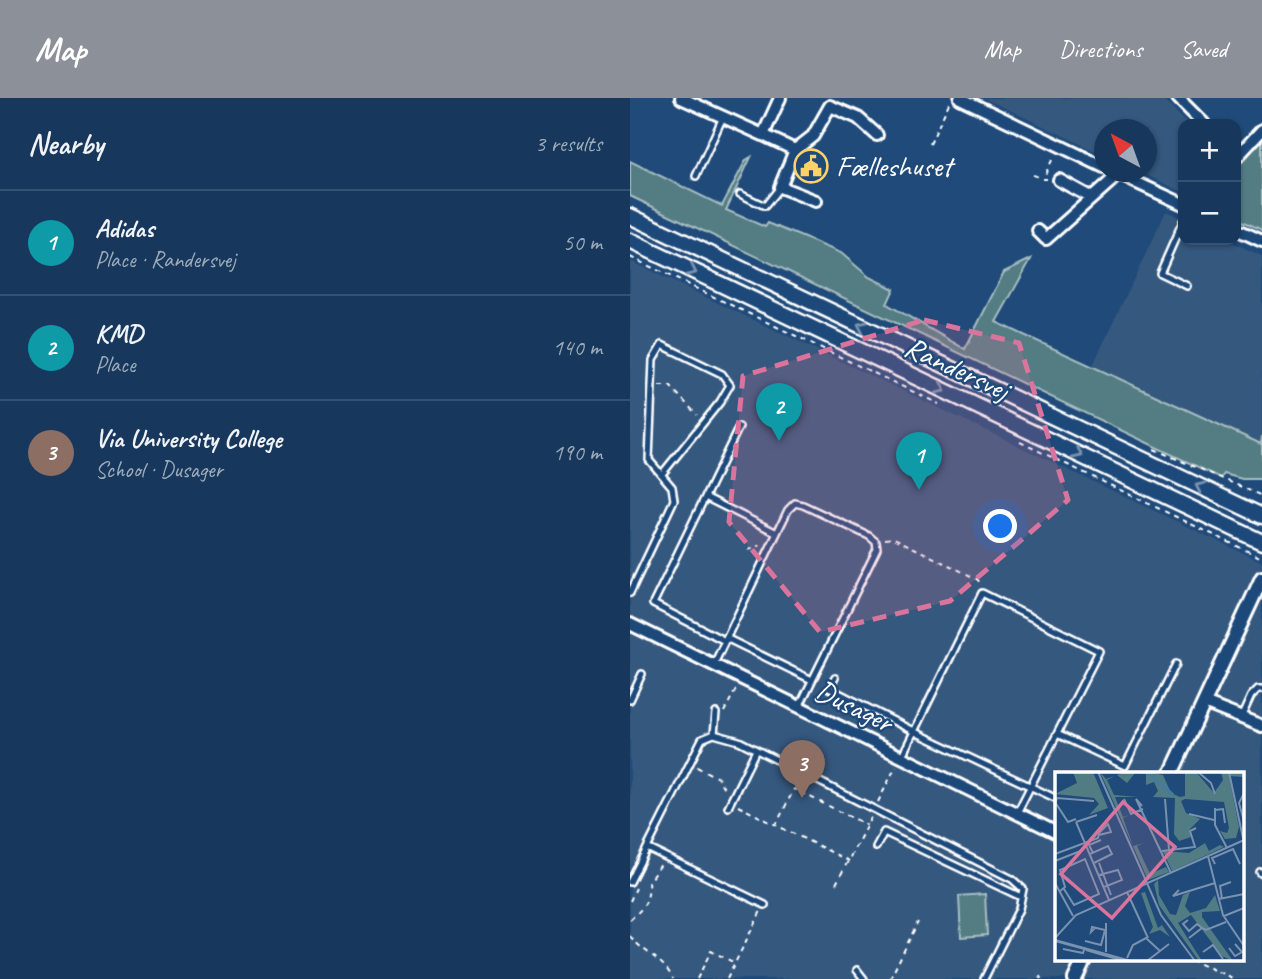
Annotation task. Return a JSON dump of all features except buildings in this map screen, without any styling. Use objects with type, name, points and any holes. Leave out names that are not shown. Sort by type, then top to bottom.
[{"type":"main road","name":"Randersvej","points":[[630,216],[1262,516]]},
{"type":"main road","name":"Randersvej","points":[[630,241],[1262,542]]},
{"type":"street","points":[[681,98],[694,101],[795,150]]},
{"type":"street","points":[[763,135],[780,98]]},
{"type":"street","points":[[1178,98],[1200,119]]},
{"type":"street","points":[[963,99],[1094,162]]},
{"type":"street","points":[[816,201],[780,187],[795,150],[813,136],[830,106],[858,118],[877,135]]},
{"type":"street","points":[[1241,152],[1262,130]]},
{"type":"street","points":[[1059,180],[1092,198]]},
{"type":"street","points":[[1042,235],[1092,198],[1107,182]]},
{"type":"street","points":[[1135,182],[1178,202]]},
{"type":"street","points":[[1241,231],[1262,241]]},
{"type":"street","points":[[1172,772],[1262,578]]},
{"type":"street","name":"Dusager","points":[[630,624],[1055,832]]},
{"type":"street","points":[[1204,703],[1262,726]]},
{"type":"street","points":[[1075,979],[1083,962]]},
{"type":"lane","points":[[696,176],[723,117]]},
{"type":"lane","points":[[740,194],[765,206],[780,187]]},
{"type":"lane","points":[[1178,233],[1160,273],[1187,286]]},
{"type":"lane","points":[[630,593],[674,500],[672,488],[649,460],[653,360],[662,345],[722,374],[730,385],[662,474]]},
{"type":"lane","points":[[739,427],[653,604],[812,680]]},
{"type":"lane","points":[[705,497],[777,533]]},
{"type":"lane","points":[[713,664],[788,510],[795,503],[869,536],[876,542],[877,549],[799,707]]},
{"type":"lane","points":[[902,756],[982,593],[1099,651],[1017,813]]},
{"type":"lane","points":[[1057,734],[1125,766],[1176,664]]},
{"type":"lane","points":[[630,700],[642,674]]},
{"type":"lane","points":[[835,678],[829,688],[1055,798]]},
{"type":"lane","points":[[1241,718],[1251,696],[1258,689],[1262,689]]},
{"type":"lane","points":[[714,734],[716,713]]},
{"type":"lane","points":[[630,882],[702,739],[714,734],[756,750],[1012,879],[1023,889],[1019,909],[984,979]]},
{"type":"lane","points":[[728,807],[756,750]]},
{"type":"lane","points":[[876,847],[884,832],[1021,897]]},
{"type":"lane","points":[[647,848],[765,905]]},
{"type":"lane","points":[[857,970],[864,979]]},
{"type":"path","points":[[930,144],[951,98]]},
{"type":"path","points":[[1044,179],[1059,145]]},
{"type":"path","points":[[1033,175],[1059,180]]},
{"type":"path","points":[[630,257],[944,406]]},
{"type":"path","points":[[651,386],[670,386],[691,411],[705,421]]},
{"type":"path","points":[[1018,442],[1262,558]]},
{"type":"path","points":[[748,550],[761,545],[769,529]]},
{"type":"path","points":[[877,549],[885,538],[894,538],[977,579],[982,584],[982,593]]},
{"type":"path","points":[[724,711],[741,678]]},
{"type":"path","points":[[697,768],[718,778],[730,800],[849,861],[836,884]]},
{"type":"path","points":[[776,825],[794,789],[867,825]]},
{"type":"path","points":[[630,920],[645,907],[649,896],[648,881],[659,869],[663,856]]},
{"type":"path","points":[[727,979],[765,905]]},
{"type":"path","points":[[890,979],[918,922]]},
{"type":"path","points":[[630,936],[663,962],[673,979]]},
{"type":"path","points":[[697,979],[711,951],[735,962]]},
{"type":"path","points":[[1195,962],[1235,979]]},
{"type":"highlighted area","points":[[924,320],[1019,343],[1068,500],[950,601],[820,632],[729,522],[743,376]]},
{"type":"shaded area","points":[[984,98],[1161,98],[1183,119],[1178,119],[1178,190],[1157,180],[1157,119],[1094,119],[1094,150]]},
{"type":"shaded area","points":[[1166,211],[1178,217],[1178,245],[1238,245],[1262,256],[1262,451],[1090,371]]},
{"type":"shaded area","points":[[630,261],[1262,562],[1262,979],[630,979]]},
{"type":"green space","points":[[1262,135],[1262,230],[1241,220],[1241,156]]},
{"type":"green space","points":[[751,157],[726,210],[765,227],[768,223],[841,253],[869,277],[894,289],[887,304],[965,349],[1004,272],[1031,259],[996,322],[1261,444],[1262,436],[1262,479],[1242,479],[1224,474],[1221,478],[630,196],[630,161],[722,206],[746,160]]},
{"type":"green space","points":[[985,894],[987,935],[961,937],[959,896]]},
{"type":"place","name":"Fælleshuset","points":[[811,166]]},
{"type":"place","name":"KMD","points":[[779,441]]},
{"type":"place","name":"Adidas","points":[[919,490]]},
{"type":"place","name":"Via University College","points":[[802,798]]}]
